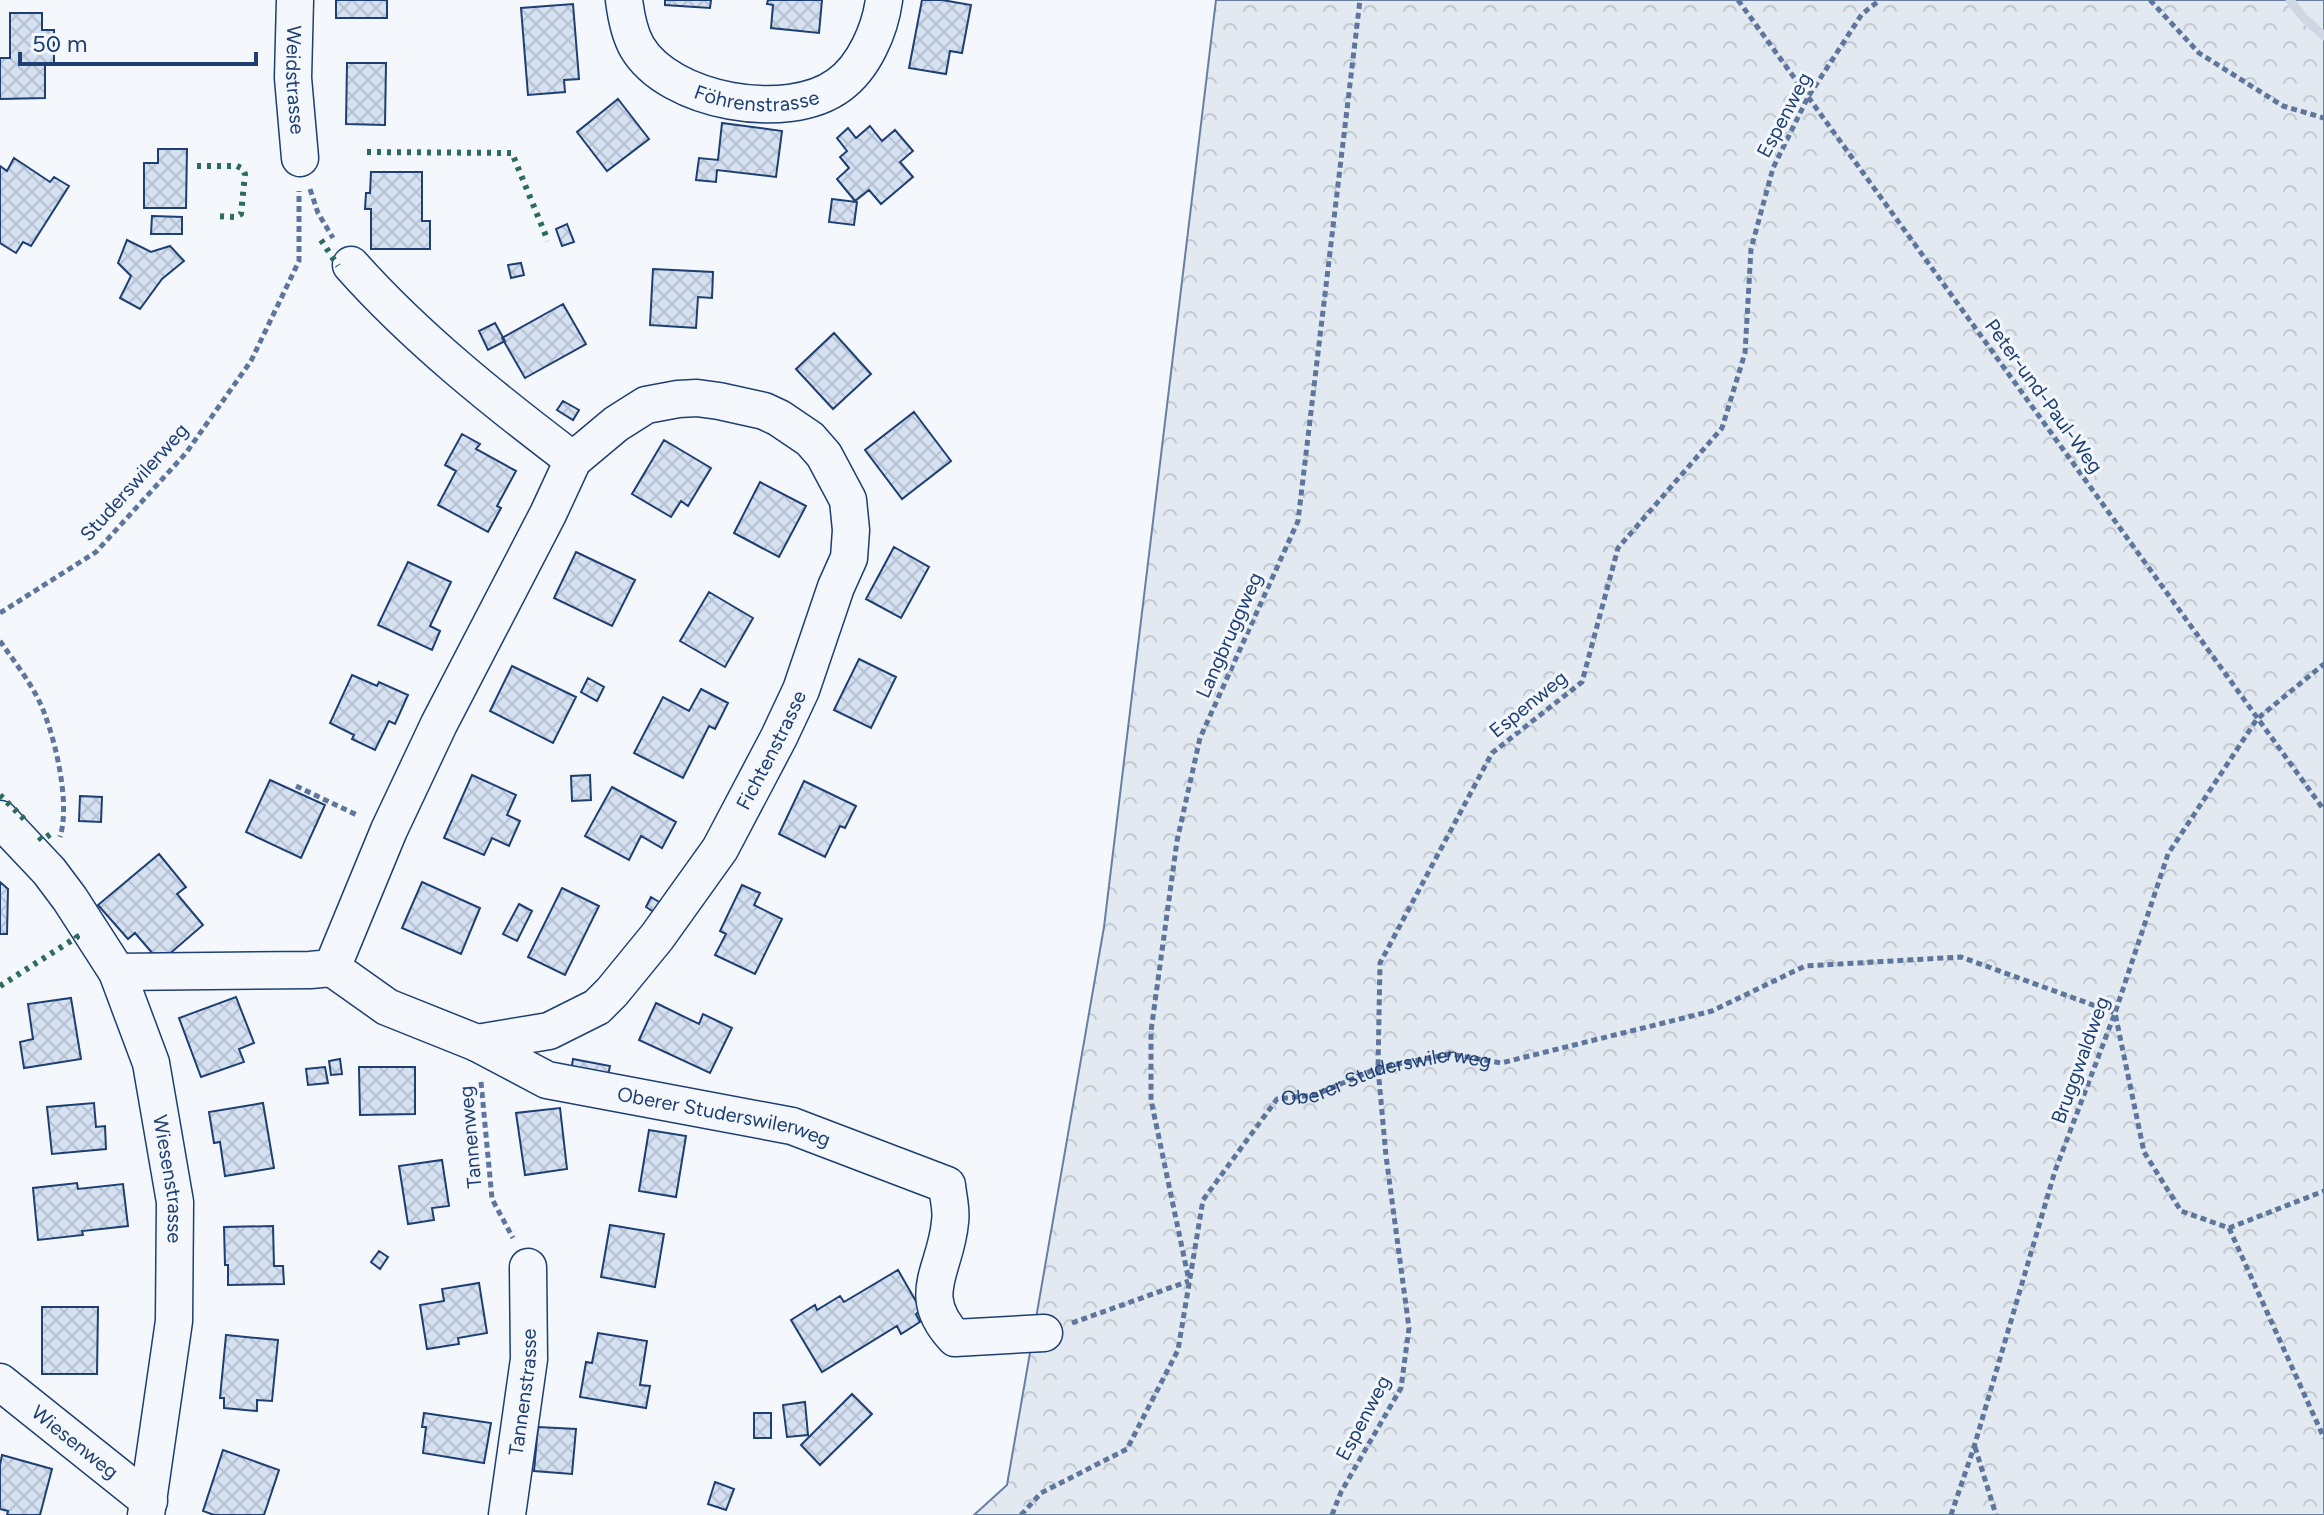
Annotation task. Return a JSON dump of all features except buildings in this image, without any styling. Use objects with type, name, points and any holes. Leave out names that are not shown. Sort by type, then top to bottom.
[{"type":"street","name":"Weidstrasse","points":[[295,0],[293,78],[300,158]]},
{"type":"street","name":"Föhrenstrasse","points":[[624,0],[637,47],[655,68],[678,84],[720,99],[773,104],[817,96],[839,85],[863,58],[876,30],[884,0]]},
{"type":"street","points":[[351,265],[383,301],[426,339],[573,460]]},
{"type":"street","name":"Fichtenstrasse","points":[[332,968],[389,830],[457,686],[573,460],[616,424],[646,405],[697,398],[764,411],[810,439],[824,455],[848,500],[851,530],[849,558],[801,690],[720,849],[657,937],[597,1007],[549,1031],[477,1043]]},
{"type":"street","name":"Wiesenstrasse","points":[[0,819],[49,871],[117,972],[151,1063],[175,1202],[174,1321],[148,1508]]},
{"type":"street","points":[[117,972],[332,968],[387,1007],[477,1043]]},
{"type":"street","name":"Oberer Studerswilerweg","points":[[477,1043],[547,1080],[792,1126],[947,1185],[951,1221],[933,1291],[937,1314],[944,1327],[955,1338],[1044,1333]]},
{"type":"street","name":"Tannenstrasse","points":[[507,1515],[529,1359],[528,1267]]},
{"type":"street","name":"Wiesenweg","points":[[0,1382],[148,1508]]},
{"type":"path","name":"Langbruggweg","points":[[1189,1281],[1151,1100],[1151,1031],[1177,841],[1200,738],[1298,521],[1360,0]]},
{"type":"path","name":"Peter-und-Paul-Weg","points":[[1738,0],[2324,810]]},
{"type":"path","name":"Espenweg","points":[[1332,1515],[1341,1492],[1401,1388],[1409,1328],[1386,1156],[1378,1068],[1380,963],[1492,753],[1582,682],[1618,548],[1722,428],[1745,353],[1751,249],[1773,168],[1808,97],[1862,14],[1880,0]]},
{"type":"path","points":[[2150,0],[2199,53],[2283,106],[2324,118]]},
{"type":"path","points":[[300,158],[318,213],[351,265]]},
{"type":"path","name":"Studerswilerweg","points":[[0,613],[96,552],[186,453],[251,361],[299,261],[300,158]]},
{"type":"path","points":[[0,641],[45,714],[62,781],[63,828],[49,871]]},
{"type":"path","name":"Bruggwaldweg","points":[[1951,1515],[2055,1171],[2115,1013],[2168,854],[2257,719],[2324,664]]},
{"type":"path","points":[[296,786],[389,830]]},
{"type":"path","name":"Oberer Studerswilerweg","points":[[1021,1515],[1041,1493],[1127,1449],[1178,1350],[1203,1200],[1277,1099],[1315,1095],[1378,1068],[1450,1054],[1501,1063],[1712,1011],[1805,966],[1961,957],[2115,1013]]},
{"type":"path","points":[[2115,1013],[2144,1152],[2181,1211],[2229,1228],[2324,1191]]},
{"type":"path","name":"Tannenweg","points":[[477,1043],[492,1199],[528,1267]]},
{"type":"path","points":[[2229,1228],[2324,1438]]},
{"type":"path","points":[[1044,1333],[1189,1281]]},
{"type":"path","points":[[1974,1447],[1996,1515]]},
{"type":"green space","points":[[1216,0],[2324,0],[2324,1515],[974,1515],[1007,1485],[1104,927]]},
{"type":"waterway","points":[[2290,0],[2324,36]]},
{"type":"hedge","points":[[367,152],[512,153],[548,241]]},
{"type":"hedge","points":[[197,166],[237,166],[245,174],[241,214],[235,217],[215,216]]},
{"type":"hedge","points":[[321,240],[338,266]]},
{"type":"hedge","points":[[0,795],[24,819]]},
{"type":"hedge","points":[[39,837],[42,840],[52,833]]},
{"type":"hedge","points":[[0,986],[77,937],[73,932]]}]
